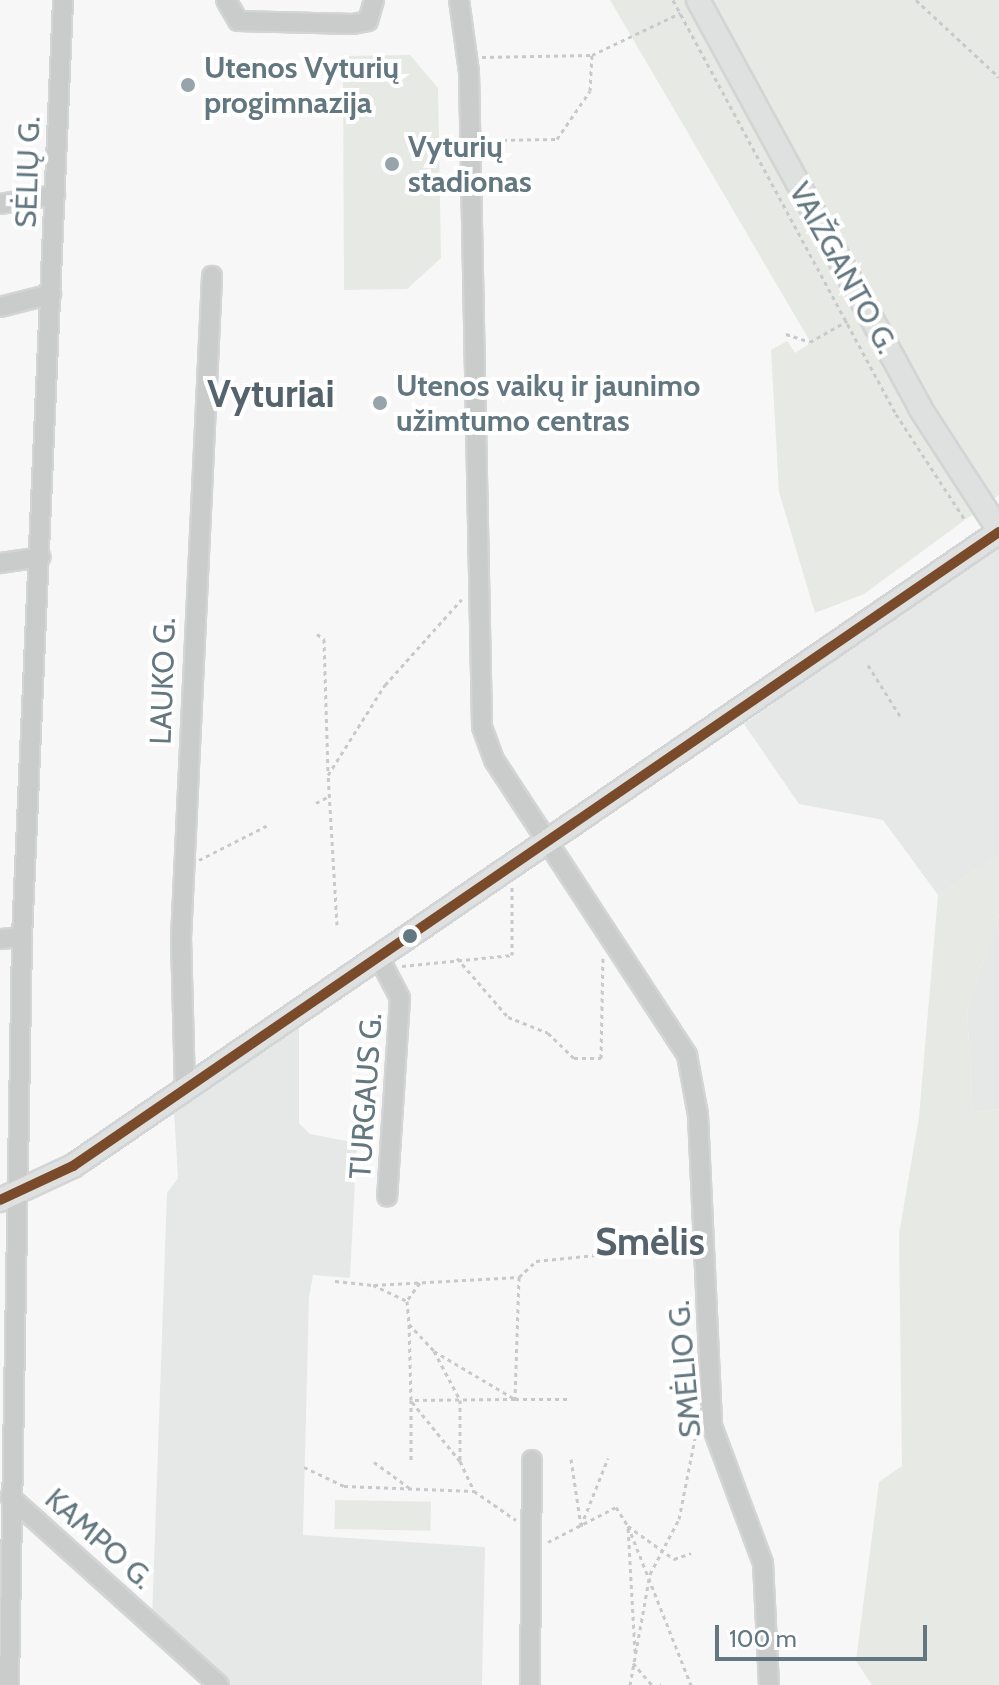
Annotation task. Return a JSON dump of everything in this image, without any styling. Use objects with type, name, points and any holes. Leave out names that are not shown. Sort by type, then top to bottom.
[{"type":"main road","name":"VAIŽGANTO G.","points":[[693,5],[904,380],[999,531]]},
{"type":"main road","points":[[8,1197],[73,1166],[185,1090],[384,965],[519,862],[999,531]]},
{"type":"street","name":"SĖLIŲ G.","points":[[10,1497],[8,1197],[41,557],[63,0]]},
{"type":"street","points":[[226,0],[238,21],[353,24],[374,6]]},
{"type":"street","name":"SMĖLIO G.","points":[[459,0],[466,58],[469,140],[482,727],[494,760],[687,1055],[698,1115],[711,1408],[763,1563],[769,1685]]},
{"type":"street","points":[[0,204],[55,195]]},
{"type":"street","name":"LAUKO G.","points":[[185,1090],[184,862],[212,276]]},
{"type":"street","points":[[0,307],[51,294]]},
{"type":"street","points":[[0,563],[41,557]]},
{"type":"street","points":[[0,939],[22,937]]},
{"type":"street","name":"TURGAUS G.","points":[[384,965],[400,998],[387,1197]]},
{"type":"street","points":[[530,1685],[532,1460]]},
{"type":"street","name":"KAMPO G.","points":[[9,1685],[10,1497]]},
{"type":"street","name":"KAMPO G.","points":[[10,1497],[219,1685]]},
{"type":"path","points":[[673,0],[693,5],[847,321],[896,414],[965,520]]},
{"type":"path","points":[[916,0],[999,77]]},
{"type":"path","points":[[466,58],[592,55],[693,5]]},
{"type":"path","points":[[469,140],[557,139],[590,91],[592,55]]},
{"type":"path","points":[[786,334],[810,342],[847,321]]},
{"type":"path","points":[[328,775],[385,685],[478,581]]},
{"type":"path","points":[[317,634],[324,639],[337,925]]},
{"type":"path","points":[[868,665],[900,716]]},
{"type":"path","points":[[316,803],[329,796]]},
{"type":"path","points":[[184,862],[268,825]]},
{"type":"path","points":[[384,965],[512,955],[512,879],[519,862]]},
{"type":"path","points":[[457,958],[508,1017],[548,1033],[574,1058],[601,1058],[603,941]]},
{"type":"path","points":[[335,1281],[373,1285],[519,1277],[536,1261],[606,1254]]},
{"type":"path","points":[[515,1399],[519,1277]]},
{"type":"path","points":[[411,1461],[407,1301],[422,1280]]},
{"type":"path","points":[[373,1285],[407,1301]]},
{"type":"path","points":[[409,1324],[434,1351],[460,1400],[460,1461]]},
{"type":"path","points":[[434,1351],[515,1399]]},
{"type":"path","points":[[411,1400],[570,1399]]},
{"type":"path","points":[[411,1400],[460,1461],[474,1491],[548,1542],[616,1507],[650,1574],[691,1685]]},
{"type":"path","points":[[630,1685],[650,1574],[679,1519],[693,1438],[711,1408]]},
{"type":"path","points":[[581,1526],[608,1458]]},
{"type":"path","points":[[571,1459],[581,1526]]},
{"type":"path","points":[[374,1462],[411,1489]]},
{"type":"path","points":[[304,1467],[344,1486],[474,1491]]},
{"type":"path","points":[[628,1526],[674,1559],[691,1553]]},
{"type":"path","points":[[628,1526],[635,1652]]},
{"type":"path","points":[[633,1663],[652,1685]]},
{"type":"shaded area","points":[[610,0],[999,0],[999,495],[864,594],[815,613],[779,492],[771,350],[787,341],[795,353],[811,343]]},
{"type":"shaded area","name":"Vyturių stadionas","points":[[410,55],[438,88],[441,258],[407,289],[344,290],[343,56]]},
{"type":"shaded area","points":[[999,545],[999,855],[938,895],[883,820],[799,804],[744,724]]},
{"type":"shaded area","points":[[999,855],[999,914],[967,1011],[973,1112],[999,1109],[999,1685],[872,1685],[856,1661],[879,1482],[902,1466],[899,1234],[919,1117],[938,895]]},
{"type":"shaded area","points":[[999,914],[999,1109],[973,1112],[967,1011]]},
{"type":"shaded area","points":[[299,1022],[299,1123],[310,1134],[357,1143],[350,1278],[313,1275],[309,1297],[303,1535],[485,1547],[482,1685],[228,1685],[152,1619],[167,1193],[178,1178],[174,1111]]},
{"type":"shaded area","points":[[335,1500],[431,1502],[430,1531],[334,1529]]},
{"type":"transit line","points":[[0,1200],[73,1166],[999,532]]},
{"type":"place","name":"Utenos Vyturių progimnazija","points":[[188,85]]},
{"type":"place","name":"Vyturių stadionas","points":[[392,164]]},
{"type":"place","name":"Utenos vaikų ir jaunimo užimtumo centras","points":[[380,403]]},
{"type":"district","name":"Vyturiai","points":[[271,394]]},
{"type":"district","name":"Smėlis","points":[[650,1242]]}]
